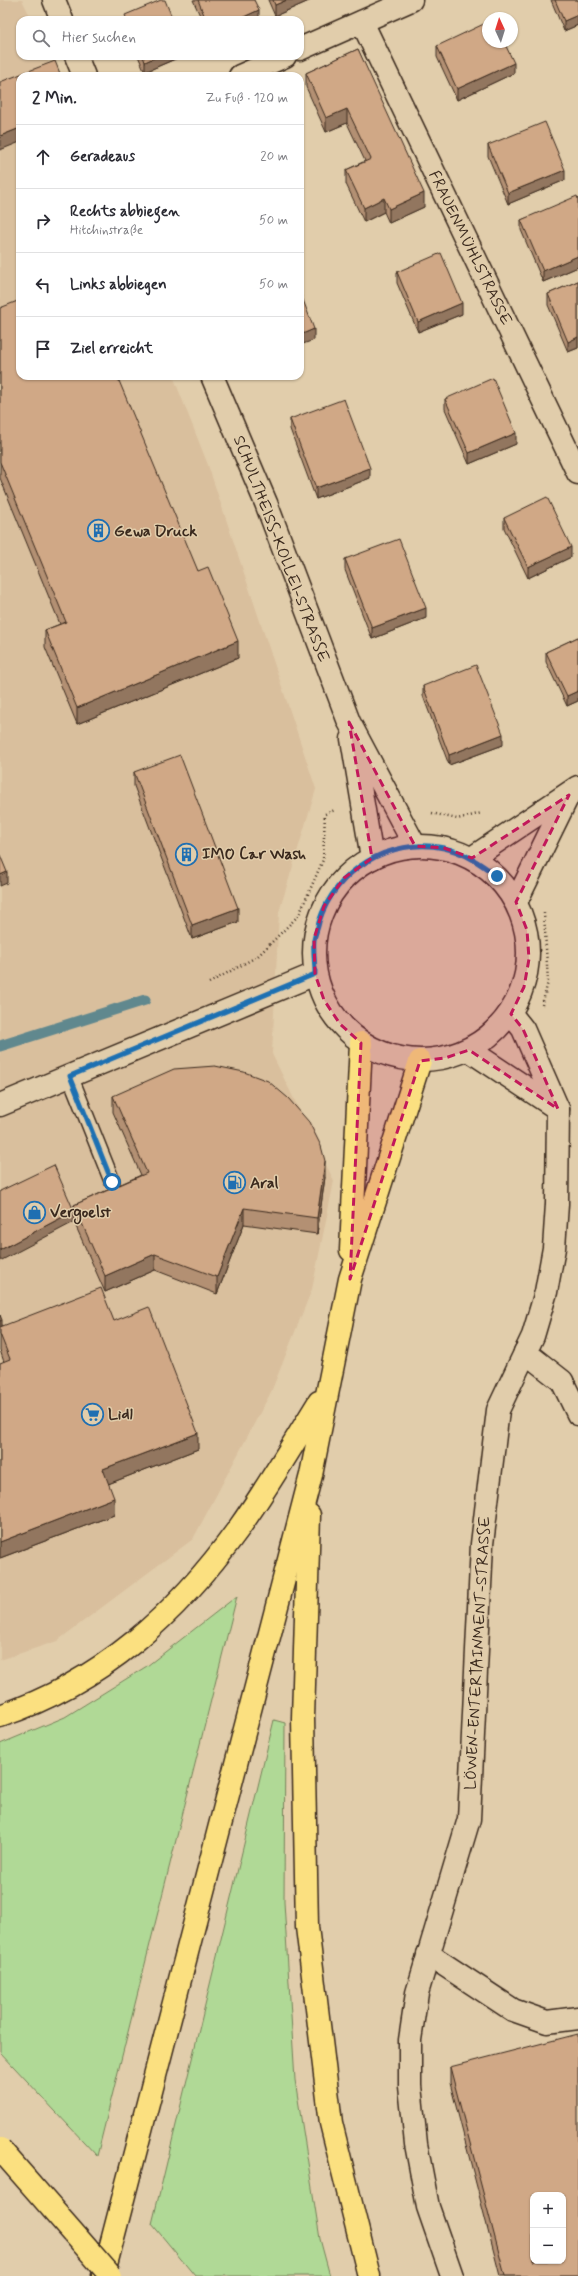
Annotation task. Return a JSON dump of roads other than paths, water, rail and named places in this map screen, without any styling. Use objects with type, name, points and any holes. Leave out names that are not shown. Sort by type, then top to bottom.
[{"type":"highway","points":[[350,1279],[361,1043]]},
{"type":"highway","points":[[103,2276],[311,1475],[326,1393],[350,1279],[420,1061]]},
{"type":"highway","points":[[0,1716],[61,1692],[98,1670],[133,1645],[164,1616],[239,1528],[326,1393]]},
{"type":"highway","points":[[311,1475],[303,1718],[306,1927],[331,2123],[369,2276]]},
{"type":"highway","points":[[0,2149],[111,2276]]},
{"type":"street","points":[[54,0],[60,16]]},
{"type":"street","points":[[304,47],[410,0]]},
{"type":"street","name":"FRAUENMÜHLSTRASSE","points":[[362,22],[578,474]]},
{"type":"street","points":[[78,60],[82,72]]},
{"type":"street","points":[[249,72],[276,60]]},
{"type":"street","name":"SCHULTHEISS-KOLLEI-STRASSE","points":[[214,380],[266,503],[349,722],[415,846]]},
{"type":"street","name":"SCHULTHEISS-KOLLEI-STRASSE","points":[[349,722],[372,858]]},
{"type":"street","points":[[472,858],[574,791]]},
{"type":"street","points":[[516,902],[574,791]]},
{"type":"street","points":[[415,846],[444,848],[472,858],[497,876],[516,902],[527,930],[529,959],[524,988],[511,1014],[492,1034],[470,1050],[445,1058],[420,1061],[389,1056],[361,1043],[340,1024],[328,1006],[315,974],[314,939],[324,906],[344,878],[372,858],[392,849],[415,846]]},
{"type":"street","points":[[0,1105],[315,974]]},
{"type":"street","name":"LÖWEN-ENTERTAINMENT-STRASSE","points":[[452,2276],[428,2207],[416,2144],[410,2086],[410,2040],[417,1993],[469,1819],[483,1536],[498,1410],[533,1336],[546,1292],[554,1248],[557,1197],[558,1109],[523,1029],[511,1014]]},
{"type":"street","points":[[470,1050],[558,1109]]},
{"type":"street","points":[[525,1352],[562,1381],[578,1414]]},
{"type":"street","points":[[428,1954],[513,2010],[547,2022],[578,2018]]},
{"type":"lane","points":[[70,1076],[112,1182]]},
{"type":"waterway","points":[[0,1046],[145,1000]]},
{"type":"place","name":"Gewa Druck","points":[[98,531]]},
{"type":"place","name":"IMO Car Wash","points":[[186,854]]},
{"type":"place","name":"Aral","points":[[234,1183]]},
{"type":"place","name":"Vergoelst","points":[[35,1212]]},
{"type":"place","name":"Lidl","points":[[92,1414]]}]
